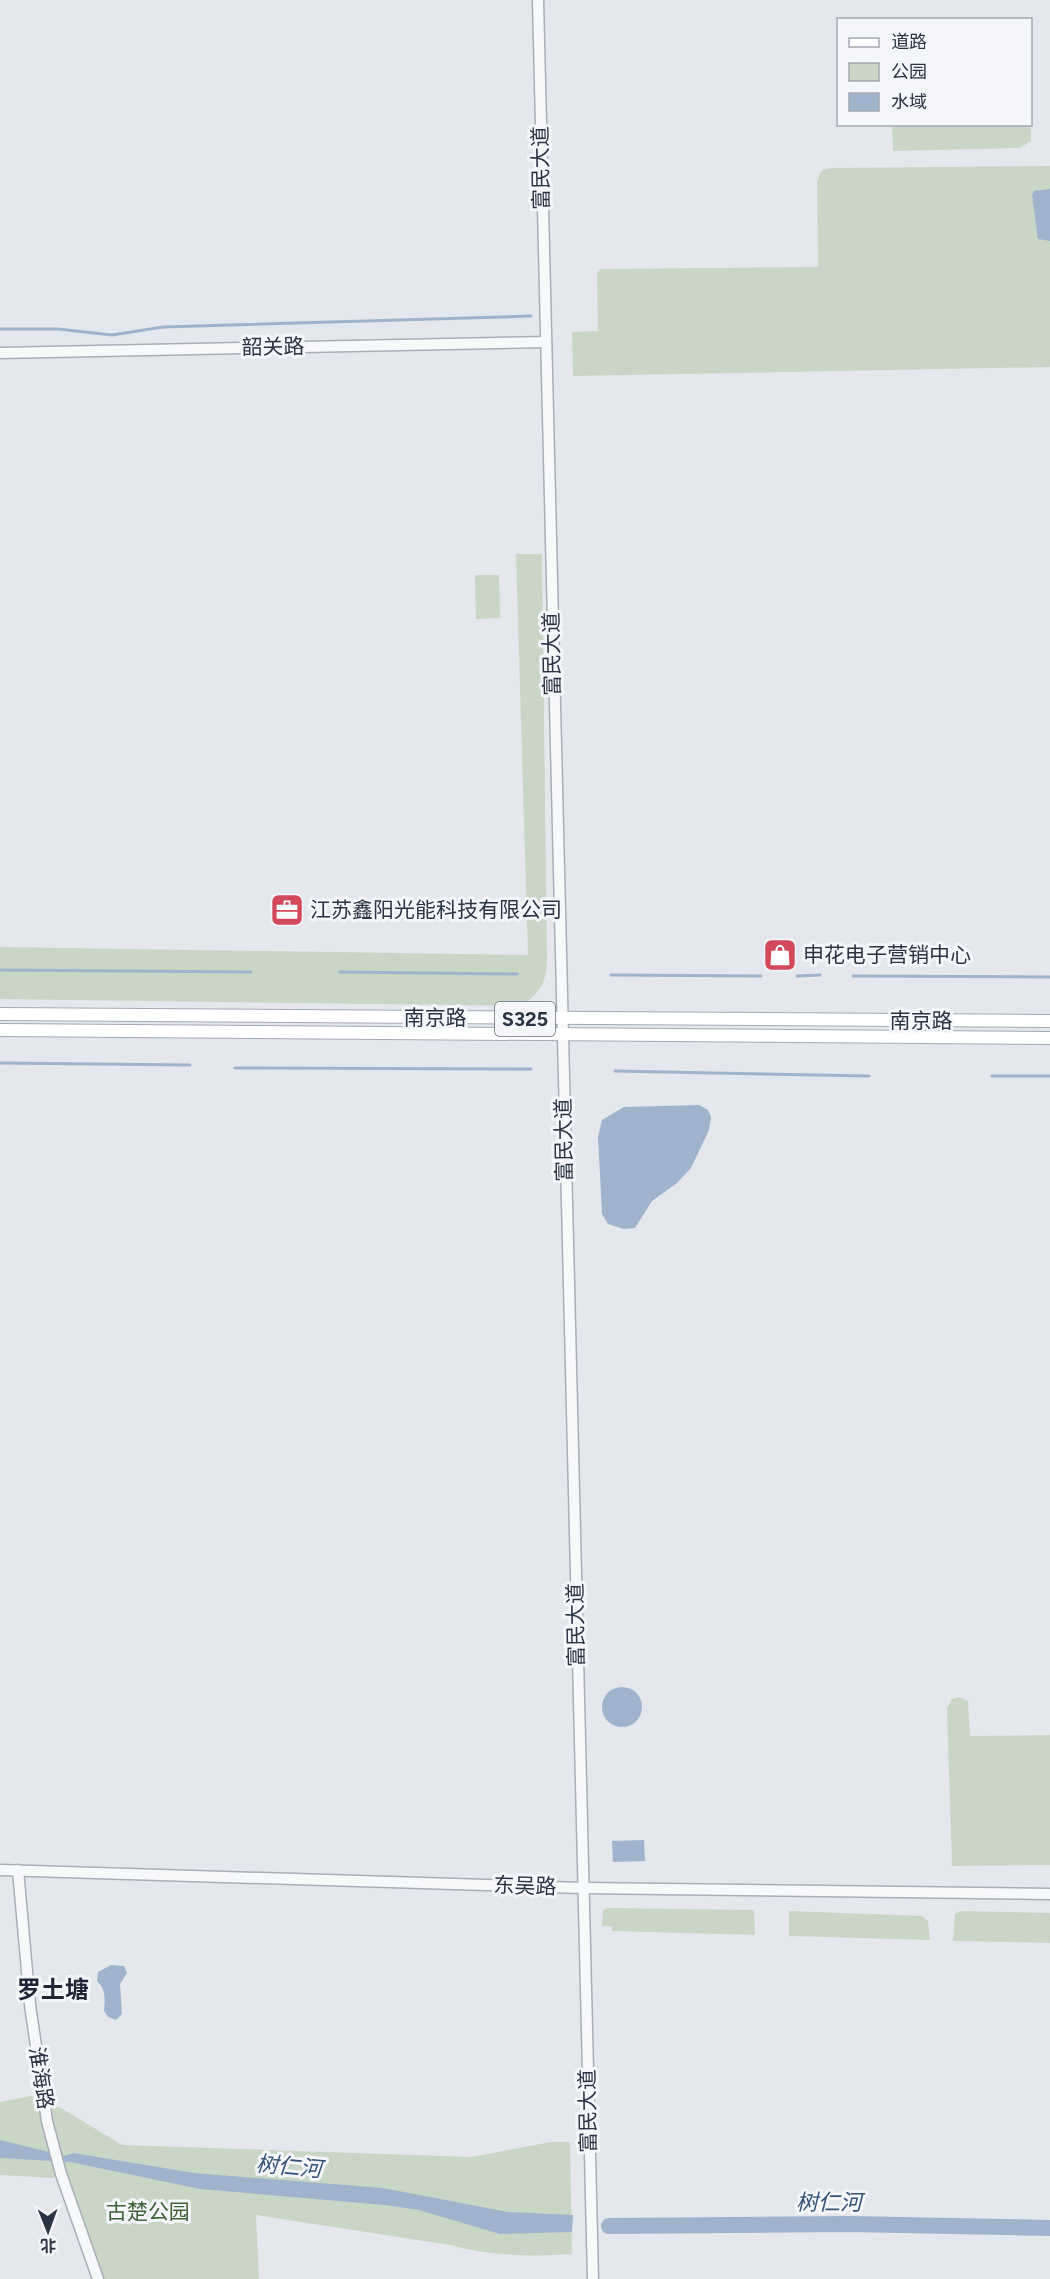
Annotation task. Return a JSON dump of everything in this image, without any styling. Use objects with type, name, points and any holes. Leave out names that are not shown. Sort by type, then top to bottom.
[{"type":"main road","name":"南京路","points":[[0,1014],[1050,1022]]},
{"type":"main road","name":"南京路","points":[[0,1030],[1050,1038]]},
{"type":"street","name":"富民大道","points":[[538,0],[592,2279]]},
{"type":"street","name":"韶关路","points":[[0,353],[546,342]]},
{"type":"street","name":"东吴路","points":[[0,1870],[583,1888],[1050,1894]]},
{"type":"street","name":"淮海路","points":[[18,1870],[30,2005],[51,2139],[98,2279]]},
{"type":"green space","points":[[892,126],[1031,126],[1031,141],[1020,148],[893,151]]},
{"type":"green space","points":[[1050,166],[1050,367],[573,376],[572,332],[598,331],[597,273],[601,269],[818,267],[817,181],[822,170],[832,168]]},
{"type":"green space","points":[[516,554],[542,554],[547,961],[543,981],[538,991],[528,1001],[522,1006],[0,999],[0,947],[528,955]]},
{"type":"green space","points":[[475,575],[499,575],[500,618],[476,619]]},
{"type":"green space","points":[[959,1697],[968,1701],[970,1736],[1050,1735],[1050,1865],[952,1866],[947,1708],[952,1699]]},
{"type":"green space","points":[[609,1908],[754,1910],[755,1935],[612,1931],[612,1926],[602,1926],[603,1910]]},
{"type":"green space","points":[[789,1911],[922,1916],[928,1921],[930,1940],[789,1936]]},
{"type":"green space","points":[[961,1911],[1050,1913],[1050,1943],[953,1941],[955,1914]]},
{"type":"green space","name":"古楚公园","points":[[31,2096],[61,2108],[122,2145],[471,2157],[551,2142],[570,2142],[572,2254],[496,2253],[256,2215],[259,2279],[100,2279],[65,2175],[51,2178],[0,2175],[0,2102]]},
{"type":"water","points":[[1050,189],[1050,241],[1038,239],[1032,195],[1034,191]]},
{"type":"water","points":[[699,1105],[708,1110],[711,1117],[709,1130],[691,1168],[677,1183],[652,1201],[635,1228],[624,1229],[608,1224],[602,1214],[598,1137],[602,1120],[624,1107]]},
{"type":"water","points":[[622,1687],[636,1693],[642,1707],[636,1721],[622,1727],[608,1721],[602,1707],[608,1693]]},
{"type":"water","points":[[644,1840],[645,1861],[613,1862],[612,1841]]},
{"type":"water","points":[[111,1965],[124,1966],[127,1973],[120,1984],[122,2014],[116,2020],[108,2017],[104,2011],[105,1999],[97,1981],[98,1972]]},
{"type":"water","points":[[0,2140],[65,2156],[73,2153],[194,2173],[383,2188],[508,2212],[573,2215],[572,2232],[500,2234],[419,2210],[200,2189],[70,2162],[0,2158]]},
{"type":"waterway","points":[[0,329],[58,329],[112,335],[163,327],[531,316]]},
{"type":"waterway","points":[[0,970],[251,972]]},
{"type":"waterway","points":[[340,972],[517,974]]},
{"type":"waterway","points":[[611,975],[761,976]]},
{"type":"waterway","points":[[797,976],[820,975]]},
{"type":"waterway","points":[[853,976],[1050,977]]},
{"type":"waterway","points":[[0,1063],[190,1065]]},
{"type":"waterway","points":[[235,1068],[531,1069]]},
{"type":"waterway","points":[[615,1071],[869,1076]]},
{"type":"waterway","points":[[992,1076],[1050,1076]]},
{"type":"waterway","name":"树仁河","points":[[609,2226],[848,2224],[1050,2228]]},
{"type":"place","name":"江苏鑫阳光能科技有限公司","points":[[287,910]]},
{"type":"place","name":"申花电子营销中心","points":[[780,955]]},
{"type":"district","name":"罗土塘","points":[[53,1990]]}]
